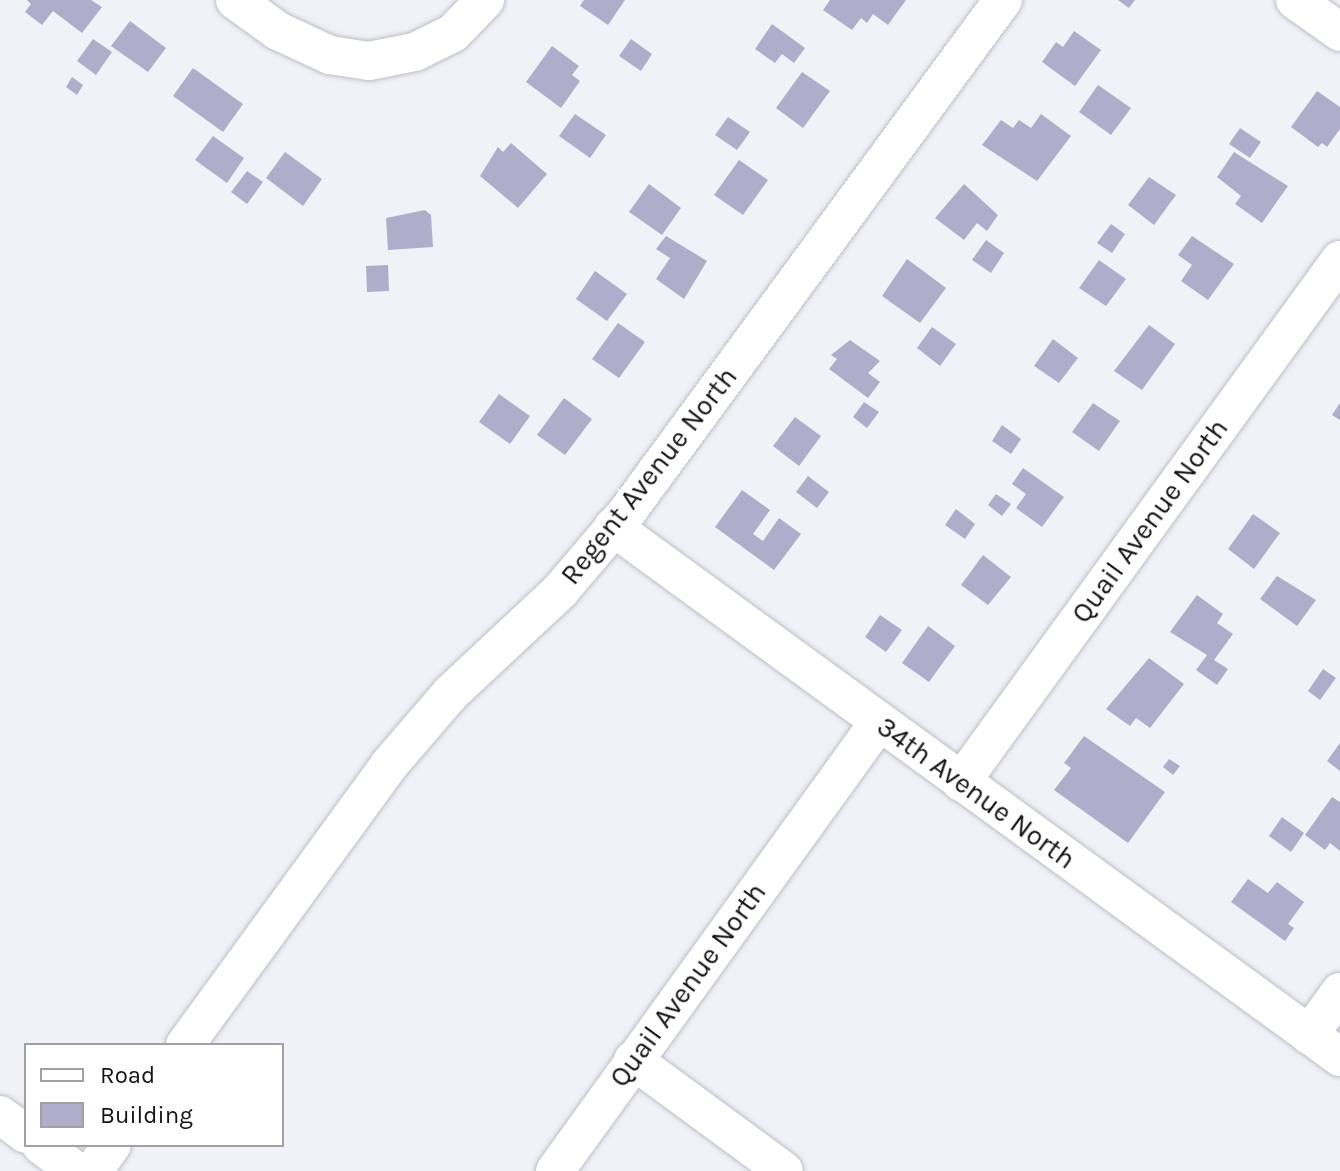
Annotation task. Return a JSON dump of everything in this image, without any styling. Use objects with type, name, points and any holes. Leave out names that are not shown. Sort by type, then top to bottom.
[{"type":"street","points":[[235,0],[278,31],[330,55],[369,61],[415,52],[453,33],[485,0]]},
{"type":"street","name":"Regent Avenue North","points":[[186,1043],[389,765],[450,694],[560,591],[613,527],[1003,0]]},
{"type":"street","points":[[1295,0],[1340,32]]},
{"type":"street","name":"Quail Avenue North","points":[[961,782],[1340,260]]},
{"type":"street","name":"34th Avenue North","points":[[613,527],[1340,1057]]},
{"type":"street","name":"Quail Avenue North","points":[[555,1171],[879,722]]},
{"type":"street","points":[[1309,1035],[1340,992]]},
{"type":"street","points":[[633,1060],[784,1171]]},
{"type":"street","points":[[0,1115],[24,1133]]},
{"type":"street","points":[[44,1147],[76,1171]]},
{"type":"street","points":[[93,1171],[111,1147]]},
{"type":"building","points":[[27,0],[91,0],[102,7],[82,33],[53,11],[42,25],[25,12],[31,4]]},
{"type":"building","points":[[584,0],[625,0],[608,25],[580,6]]},
{"type":"building","points":[[830,0],[906,0],[888,25],[873,14],[867,23],[861,18],[852,30],[823,10]]},
{"type":"building","points":[[1118,0],[1135,0],[1129,8]]},
{"type":"building","points":[[130,21],[166,48],[148,72],[111,46]]},
{"type":"building","points":[[772,24],[805,48],[794,63],[782,54],[775,63],[755,49]]},
{"type":"building","points":[[1074,31],[1101,50],[1075,86],[1042,62],[1056,42],[1063,47]]},
{"type":"building","points":[[93,39],[112,52],[96,75],[77,61]]},
{"type":"building","points":[[631,39],[652,54],[641,71],[619,56]]},
{"type":"building","points":[[552,46],[579,66],[572,75],[580,81],[561,108],[526,82]]},
{"type":"building","points":[[193,68],[243,104],[223,132],[173,96]]},
{"type":"building","points":[[802,72],[830,91],[803,128],[776,108]]},
{"type":"building","points":[[72,77],[83,85],[77,95],[66,87]]},
{"type":"building","points":[[1098,85],[1131,108],[1111,135],[1079,112]]},
{"type":"building","points":[[1317,91],[1340,107],[1340,129],[1327,147],[1322,143],[1318,147],[1291,127]]},
{"type":"building","points":[[575,114],[606,135],[590,158],[559,136]]},
{"type":"building","points":[[1041,114],[1071,136],[1037,181],[982,145],[1001,120],[1013,128],[1019,120],[1031,128]]},
{"type":"building","points":[[728,117],[750,132],[737,150],[715,135]]},
{"type":"building","points":[[1240,128],[1261,142],[1250,158],[1229,144]]},
{"type":"building","points":[[213,136],[244,158],[227,183],[195,160]]},
{"type":"building","points":[[511,143],[547,174],[518,208],[480,176],[498,147],[503,152]]},
{"type":"building","points":[[285,152],[322,179],[303,206],[266,178]]},
{"type":"building","points":[[1234,152],[1288,186],[1262,223],[1235,204],[1241,196],[1217,177]]},
{"type":"building","points":[[739,160],[768,180],[743,215],[714,195]]},
{"type":"building","points":[[247,171],[263,182],[247,204],[231,192]]},
{"type":"building","points":[[1149,177],[1176,195],[1154,225],[1128,205]]},
{"type":"building","points":[[649,184],[681,208],[662,235],[629,212]]},
{"type":"building","points":[[964,184],[998,215],[987,231],[977,223],[964,240],[935,218]]},
{"type":"building","points":[[425,210],[431,215],[433,247],[388,250],[386,218]]},
{"type":"building","points":[[1111,224],[1125,234],[1112,253],[1097,243]]},
{"type":"building","points":[[666,236],[707,261],[684,299],[656,279],[670,258],[656,249]]},
{"type":"building","points":[[1192,236],[1234,264],[1208,300],[1181,281],[1192,265],[1178,255]]},
{"type":"building","points":[[986,240],[1004,253],[991,273],[972,260]]},
{"type":"building","points":[[907,259],[946,288],[920,323],[882,296]]},
{"type":"building","points":[[1099,260],[1126,279],[1106,306],[1079,288]]},
{"type":"building","points":[[388,265],[389,291],[367,292],[366,266]]},
{"type":"building","points":[[595,271],[627,294],[607,321],[576,299]]},
{"type":"building","points":[[618,323],[645,342],[619,378],[592,359]]},
{"type":"building","points":[[1149,325],[1175,344],[1142,390],[1114,371]]},
{"type":"building","points":[[932,327],[956,344],[940,366],[917,348]]},
{"type":"building","points":[[1053,339],[1078,358],[1059,383],[1034,366]]},
{"type":"building","points":[[850,340],[880,361],[868,373],[880,382],[868,398],[829,369],[837,359],[831,355]]},
{"type":"building","points":[[499,394],[530,416],[510,444],[479,422]]},
{"type":"building","points":[[564,398],[592,419],[565,455],[537,435]]},
{"type":"building","points":[[864,402],[879,412],[867,428],[853,417]]},
{"type":"building","points":[[1093,403],[1120,421],[1099,451],[1072,432]]},
{"type":"building","points":[[1340,403],[1340,420],[1332,415]]},
{"type":"building","points":[[795,417],[821,436],[799,466],[773,446]]},
{"type":"building","points":[[1002,425],[1021,439],[1011,454],[992,441]]},
{"type":"building","points":[[1023,468],[1064,497],[1042,527],[1016,508],[1026,494],[1012,484]]},
{"type":"building","points":[[808,476],[829,492],[817,508],[796,492]]},
{"type":"building","points":[[742,490],[770,510],[753,534],[763,541],[779,518],[801,534],[774,570],[715,527]]},
{"type":"building","points":[[996,494],[1011,504],[1002,516],[988,505]]},
{"type":"building","points":[[956,509],[975,524],[965,539],[945,525]]},
{"type":"building","points":[[1253,514],[1280,533],[1254,569],[1228,549]]},
{"type":"building","points":[[983,555],[1011,577],[988,605],[961,585]]},
{"type":"building","points":[[1277,576],[1316,600],[1297,626],[1260,599]]},
{"type":"building","points":[[1197,595],[1223,614],[1217,623],[1233,634],[1214,660],[1228,669],[1217,685],[1196,670],[1207,655],[1170,632]]},
{"type":"building","points":[[880,615],[902,630],[886,652],[865,637]]},
{"type":"building","points":[[928,626],[955,646],[929,682],[902,663]]},
{"type":"building","points":[[1149,658],[1184,684],[1150,728],[1136,718],[1130,726],[1106,709]]},
{"type":"building","points":[[1323,669],[1336,678],[1320,700],[1308,691]]},
{"type":"building","points":[[1084,736],[1165,792],[1128,843],[1054,790],[1071,768],[1064,763]]},
{"type":"building","points":[[1340,743],[1340,771],[1327,761]]},
{"type":"building","points":[[1169,759],[1180,766],[1173,775],[1163,767]]},
{"type":"building","points":[[1332,797],[1340,802],[1340,851],[1330,843],[1325,850],[1305,835]]},
{"type":"building","points":[[1282,817],[1304,833],[1291,852],[1269,836]]},
{"type":"building","points":[[1248,879],[1268,893],[1277,882],[1304,902],[1288,924],[1294,928],[1285,941],[1231,902]]}]
